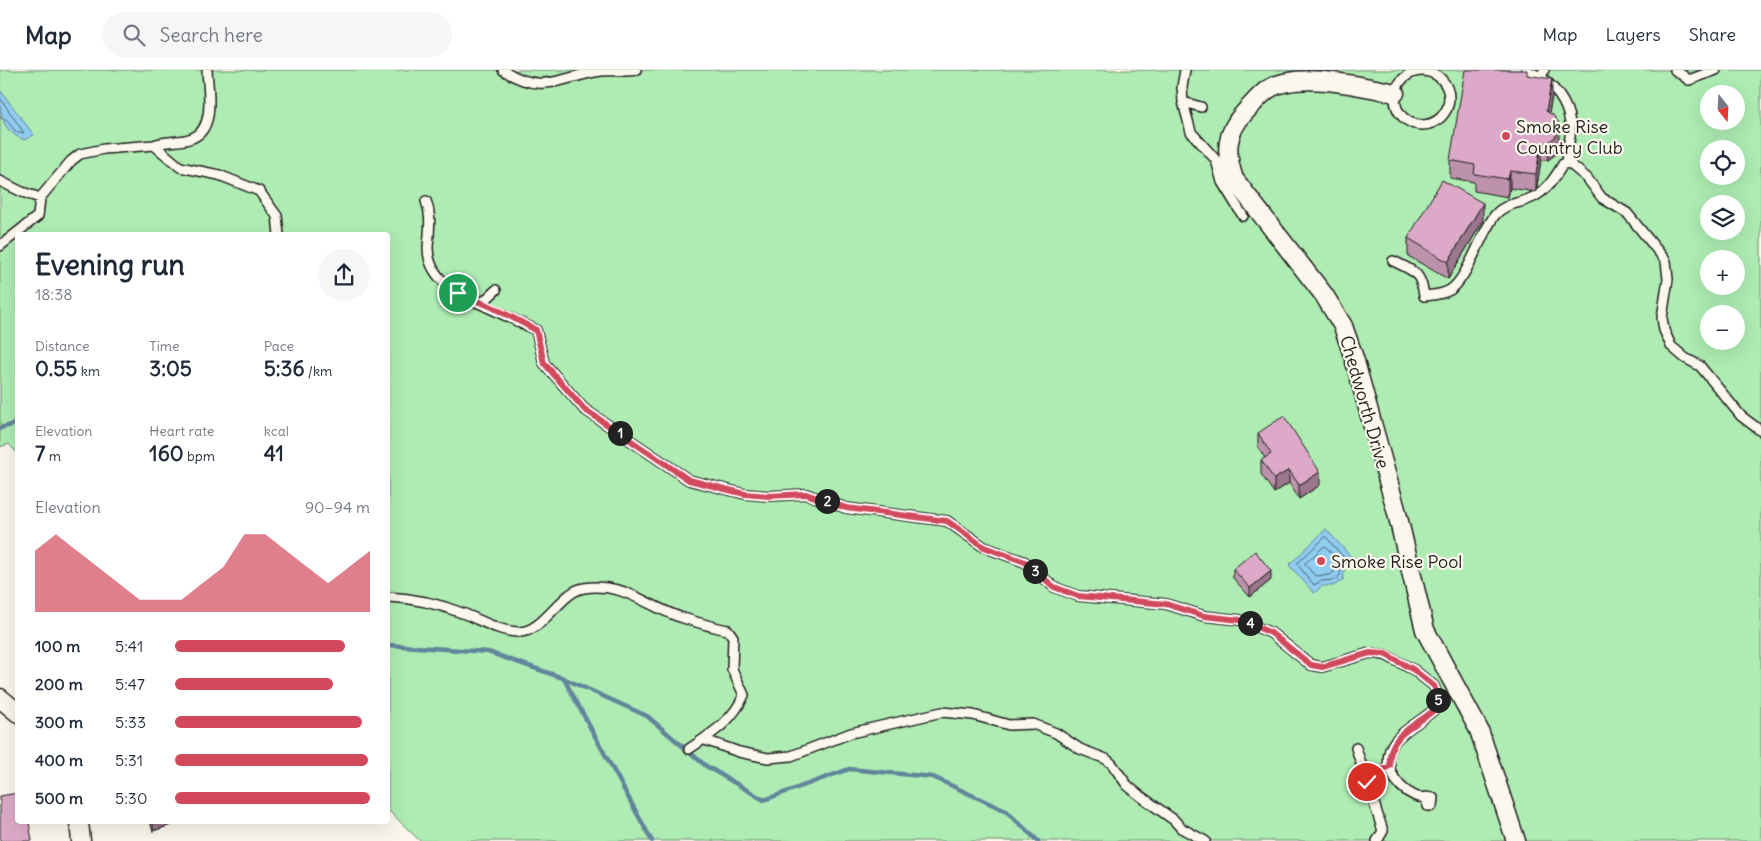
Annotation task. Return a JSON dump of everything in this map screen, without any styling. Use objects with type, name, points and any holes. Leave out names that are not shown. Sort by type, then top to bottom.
[{"type":"street","name":"Chedworth Drive","points":[[1395,93],[1312,79],[1284,82],[1267,90],[1242,116],[1228,137],[1228,163],[1234,179],[1324,295],[1343,326],[1354,358],[1397,514],[1425,630],[1479,730],[1516,841]]},
{"type":"street","points":[[0,698],[15,710]]},
{"type":"street","points":[[79,824],[81,841]]},
{"type":"lane","points":[[18,232],[38,216],[40,198],[71,161],[80,154],[104,149],[154,145],[170,140],[192,139],[200,134],[208,116],[207,70]]},
{"type":"lane","points":[[503,70],[525,82],[536,84],[548,84],[602,71],[636,70]]},
{"type":"lane","points":[[1185,70],[1182,87],[1183,102],[1191,132],[1216,160],[1222,182],[1243,216]]},
{"type":"lane","points":[[1526,70],[1542,73],[1562,96],[1567,111],[1570,133],[1566,155],[1569,163],[1587,178],[1602,198],[1627,213],[1666,260],[1668,279],[1662,318],[1664,330],[1671,346],[1684,358],[1700,366],[1741,416],[1761,431]]},
{"type":"lane","points":[[1675,70],[1689,80],[1716,70]]},
{"type":"lane","points":[[1426,71],[1440,77],[1447,84],[1451,98],[1443,118],[1430,126],[1420,127],[1400,116],[1394,101],[1395,93],[1403,78],[1411,73],[1426,71]]},
{"type":"lane","points":[[1183,102],[1201,106]]},
{"type":"lane","points":[[154,145],[180,167],[218,175],[259,191],[277,216],[279,232]]},
{"type":"lane","points":[[1393,261],[1416,273],[1422,280],[1424,296],[1450,290],[1460,279],[1497,213],[1512,203],[1529,199],[1543,191],[1563,164],[1569,163]]},
{"type":"lane","points":[[0,181],[22,192],[40,198]]},
{"type":"lane","points":[[426,201],[430,212],[428,249],[430,265],[446,285],[536,330],[544,363],[584,409],[689,480],[745,494],[769,496],[806,494],[846,508],[947,521],[984,547],[1025,562],[1054,587],[1066,592],[1094,599],[1166,604],[1204,616],[1240,620],[1271,633],[1311,665],[1322,667],[1370,653],[1385,654],[1402,662],[1434,686],[1438,697],[1438,706],[1398,736],[1392,746],[1390,766],[1396,782],[1416,797],[1433,798],[1432,806],[1428,806],[1426,800],[1431,800],[1432,802],[1429,802]]},
{"type":"lane","points":[[0,246],[15,234]]},
{"type":"lane","points":[[481,304],[496,290]]},
{"type":"lane","points":[[390,598],[404,598],[455,610],[492,626],[520,632],[530,630],[576,590],[605,588],[634,594],[678,616],[728,630],[733,637],[732,669],[744,695],[735,713],[705,740],[689,749]]},
{"type":"lane","points":[[705,740],[739,752],[768,758],[791,756],[851,732],[942,712],[973,715],[1008,724],[1033,724],[1056,733],[1080,749],[1106,759],[1112,764],[1127,785],[1138,795],[1174,820],[1182,828],[1205,841]]},
{"type":"lane","points":[[1356,748],[1383,832],[1377,841]]},
{"type":"lane","points":[[1367,782],[1381,770],[1390,766]]},
{"type":"green space","name":"Smoke Rise Country Club","points":[[0,70],[1761,70],[1761,841],[420,841],[390,812],[390,232],[15,232],[15,451],[9,444],[0,447]]},
{"type":"water","points":[[0,90],[34,135],[24,140],[16,136],[6,126],[1,114]]},
{"type":"water","name":"Smoke Rise Pool","points":[[1326,529],[1353,559],[1345,566],[1343,580],[1333,586],[1322,586],[1314,593],[1289,565]]},
{"type":"building","name":"Smoke Rise Country Club","points":[[1465,70],[1527,70],[1527,75],[1552,79],[1546,111],[1553,115],[1559,123],[1556,136],[1548,143],[1541,143],[1536,174],[1510,171],[1508,179],[1474,174],[1475,165],[1450,160]]},
{"type":"building","points":[[1442,180],[1483,203],[1448,262],[1408,238]]},
{"type":"building","points":[[1284,416],[1320,472],[1299,485],[1289,470],[1274,479],[1261,460],[1271,454],[1258,433]]},
{"type":"building","points":[[1255,551],[1271,571],[1250,588],[1233,569]]},
{"type":"building","points":[[15,794],[15,824],[29,824],[32,841],[0,841],[0,796]]},
{"type":"waterway","points":[[0,428],[15,424]]},
{"type":"waterway","points":[[390,645],[488,652],[563,678],[647,716],[706,766],[764,800],[849,769],[933,777],[1006,811],[1038,841]]},
{"type":"waterway","points":[[564,679],[652,841]]},
{"type":"place","name":"Smoke Rise Country Club","points":[[1506,136]]},
{"type":"place","name":"Smoke Rise Pool","points":[[1321,561]]},
{"type":"route","points":[[458,293],[473,301],[492,307],[536,330],[544,363],[584,409],[612,426],[689,480],[745,494],[769,496],[806,494],[846,508],[947,521],[984,547],[1025,562],[1054,587],[1066,592],[1094,599],[1121,600],[1143,604],[1166,604],[1204,616],[1240,620],[1271,633],[1311,665],[1322,667],[1370,653],[1385,654],[1402,662],[1434,686],[1438,697],[1438,706],[1432,712],[1410,725],[1398,736],[1392,746],[1389,759],[1390,766],[1381,770],[1367,782]]}]
